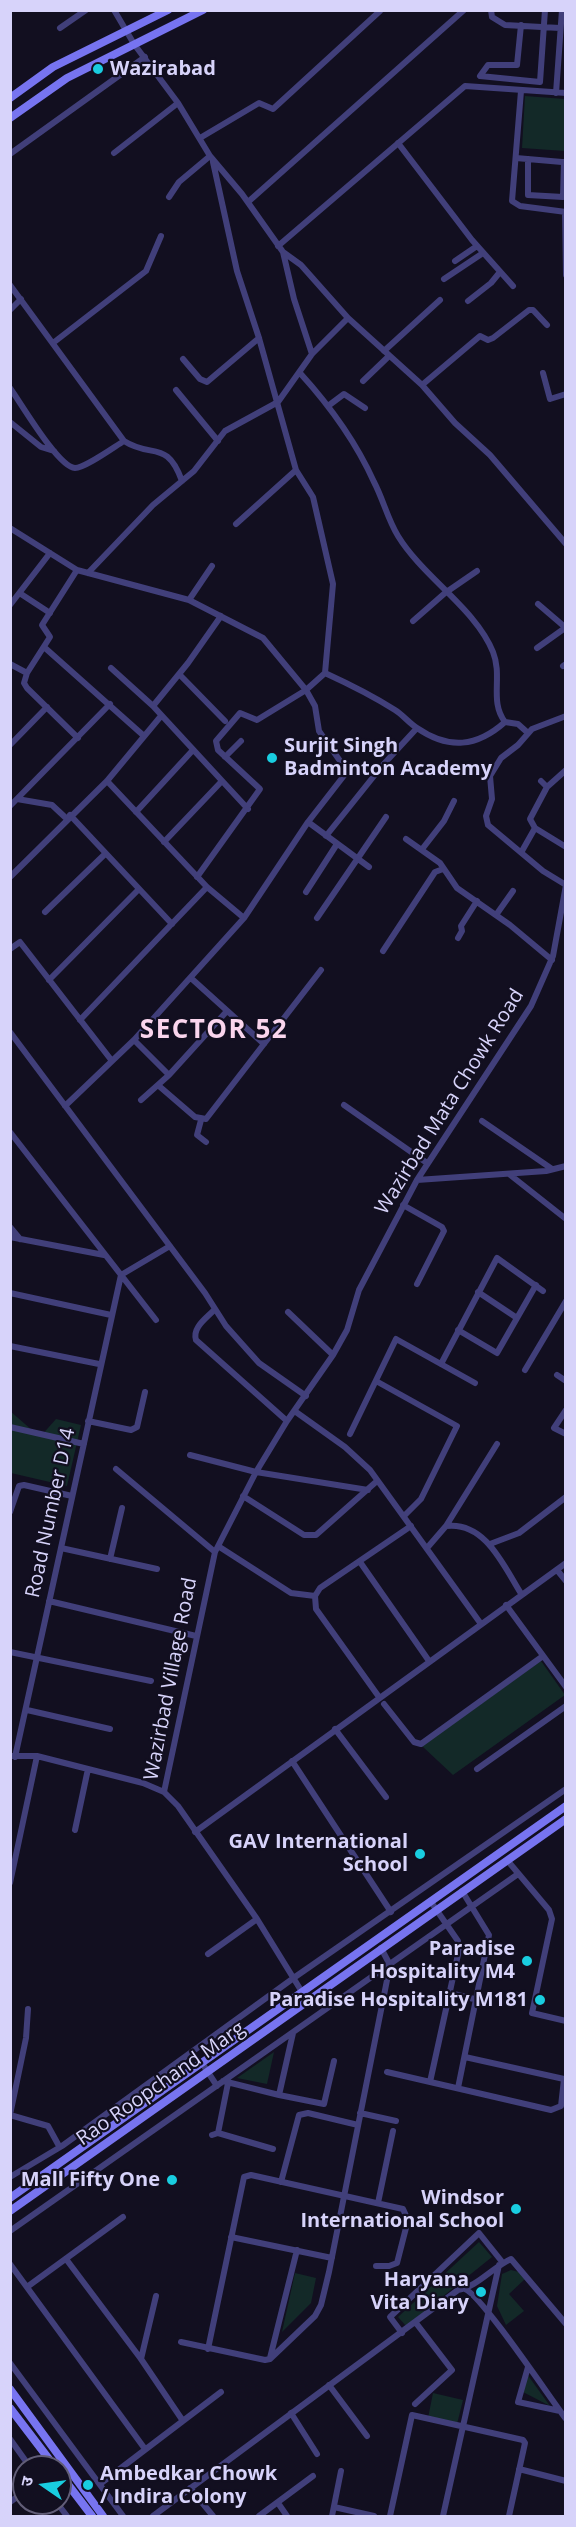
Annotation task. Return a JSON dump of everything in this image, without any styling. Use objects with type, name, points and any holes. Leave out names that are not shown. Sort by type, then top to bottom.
[{"type":"main road","points":[[10,98],[53,67],[168,10]]},
{"type":"main road","points":[[10,118],[67,78],[202,10]]},
{"type":"main road","name":"Rao Roopchand Marg","points":[[10,2211],[381,1948],[434,1905],[566,1806]]},
{"type":"main road","name":"Rao Roopchand Marg","points":[[10,2198],[302,1992],[434,1905],[462,1891],[566,1819]]},
{"type":"main road","points":[[10,2389],[103,2517]]},
{"type":"main road","points":[[10,2408],[46,2455]]},
{"type":"main road","points":[[72,2490],[92,2517]]},
{"type":"street","points":[[60,28],[86,10]]},
{"type":"street","points":[[114,10],[134,44],[178,103],[212,159],[248,202],[280,249],[301,265],[348,318],[422,385],[455,423],[490,455],[566,544]]},
{"type":"street","points":[[248,202],[464,10]]},
{"type":"street","points":[[491,10],[492,17],[505,25],[560,28]]},
{"type":"street","points":[[517,64],[488,65],[480,76],[540,81],[545,10]]},
{"type":"street","points":[[556,93],[562,10]]},
{"type":"street","points":[[200,138],[259,103],[273,109],[380,11]]},
{"type":"street","points":[[516,80],[521,25]]},
{"type":"street","points":[[10,154],[145,57]]},
{"type":"street","points":[[280,249],[465,86],[566,93]]},
{"type":"street","points":[[522,91],[512,201],[520,206],[565,212],[566,275]]},
{"type":"street","points":[[114,153],[178,103]]},
{"type":"street","points":[[398,143],[477,246],[513,286]]},
{"type":"street","points":[[516,158],[528,159],[564,162],[562,197],[528,195],[528,159]]},
{"type":"street","points":[[169,197],[179,182],[212,159]]},
{"type":"street","points":[[197,877],[248,809],[260,789],[215,747],[216,741],[240,713],[257,720],[306,690],[325,673],[333,584],[313,497],[296,470],[260,338],[237,271],[212,159]]},
{"type":"street","points":[[53,343],[146,271],[161,236]]},
{"type":"street","points":[[455,261],[477,246]]},
{"type":"street","points":[[280,249],[312,354]]},
{"type":"street","points":[[444,279],[483,253]]},
{"type":"street","points":[[468,301],[491,283],[500,272]]},
{"type":"street","points":[[10,285],[124,441],[133,447],[169,456],[176,465],[182,481]]},
{"type":"street","points":[[10,310],[21,299]]},
{"type":"street","points":[[363,381],[387,353],[440,300]]},
{"type":"street","points":[[422,385],[480,336],[488,340],[494,338],[529,310],[535,312],[547,325]]},
{"type":"street","points":[[88,573],[153,505],[194,471],[234,425],[278,402],[312,354],[348,318]]},
{"type":"street","points":[[183,359],[200,379],[207,382],[260,338]]},
{"type":"street","points":[[300,373],[353,441],[374,481],[398,536],[482,633],[493,653],[497,672],[497,712],[505,722],[518,724],[528,733]]},
{"type":"street","points":[[543,373],[550,399],[566,394]]},
{"type":"street","points":[[10,388],[54,451],[68,465],[81,467],[124,441]]},
{"type":"street","points":[[176,390],[218,441]]},
{"type":"street","points":[[328,406],[344,394],[364,408]]},
{"type":"street","points":[[10,422],[41,447],[54,451]]},
{"type":"street","points":[[237,524],[296,470]]},
{"type":"street","points":[[11,529],[77,570],[189,600],[263,638],[306,690],[315,706],[319,730],[345,768],[346,773],[308,822],[244,918],[192,979],[134,1040],[65,1106]]},
{"type":"street","points":[[10,605],[21,594],[50,553]]},
{"type":"street","points":[[189,600],[212,566]]},
{"type":"street","points":[[77,570],[42,627],[50,635],[27,673],[24,683],[78,738]]},
{"type":"street","points":[[413,621],[477,571]]},
{"type":"street","points":[[21,594],[50,613]]},
{"type":"street","points":[[537,648],[565,628],[538,604]]},
{"type":"street","points":[[153,706],[221,616]]},
{"type":"street","points":[[44,647],[144,736]]},
{"type":"street","points":[[10,664],[27,673]]},
{"type":"street","points":[[111,668],[153,706],[248,809]]},
{"type":"street","points":[[325,673],[394,709],[417,728],[447,743],[459,744],[488,737],[505,722]]},
{"type":"street","points":[[178,674],[225,721]]},
{"type":"street","points":[[10,806],[110,704]]},
{"type":"street","points":[[12,741],[47,707]]},
{"type":"street","points":[[10,877],[106,781],[161,716]]},
{"type":"street","points":[[566,716],[528,733],[518,745],[501,758],[490,776],[492,799],[486,816],[488,825],[522,851],[543,871],[566,885]]},
{"type":"street","points":[[326,836],[382,766],[417,728]]},
{"type":"street","points":[[225,756],[241,741]]},
{"type":"street","points":[[136,812],[193,750]]},
{"type":"street","points":[[566,770],[547,787],[530,819],[535,828],[566,848]]},
{"type":"street","points":[[106,781],[207,888],[244,918]]},
{"type":"street","points":[[164,842],[222,781]]},
{"type":"street","points":[[541,781],[547,787]]},
{"type":"street","points":[[17,799],[52,805],[69,817],[172,924]]},
{"type":"street","points":[[423,848],[444,821],[454,801]]},
{"type":"street","points":[[317,918],[386,817]]},
{"type":"street","points":[[308,822],[369,867]]},
{"type":"street","points":[[522,851],[535,828]]},
{"type":"street","points":[[406,839],[423,848],[443,868],[458,888],[552,960]]},
{"type":"street","points":[[306,892],[337,844]]},
{"type":"street","points":[[45,912],[105,854]]},
{"type":"street","points":[[383,951],[435,872],[443,868]]},
{"type":"street","name":"Wazirbad Mata Chowk Road","points":[[287,1421],[296,1412],[333,1355],[346,1330],[359,1290],[417,1180],[531,1006],[552,960],[563,919],[566,885]]},
{"type":"street","points":[[80,1020],[207,888]]},
{"type":"street","points":[[49,980],[139,889]]},
{"type":"street","points":[[496,915],[513,891]]},
{"type":"street","points":[[458,938],[462,931],[461,926],[477,901]]},
{"type":"street","points":[[10,949],[20,942],[112,1061]]},
{"type":"street","points":[[201,1120],[206,1119],[321,970]]},
{"type":"street","points":[[192,979],[264,1044]]},
{"type":"street","points":[[141,1100],[170,1075],[227,1011]]},
{"type":"street","points":[[10,1032],[170,1246],[226,1326],[260,1363],[306,1396]]},
{"type":"street","points":[[134,1040],[170,1075]]},
{"type":"street","points":[[159,1086],[201,1120]]},
{"type":"street","points":[[344,1105],[427,1163]]},
{"type":"street","points":[[201,1120],[197,1135],[206,1142]]},
{"type":"street","points":[[482,1121],[552,1169]]},
{"type":"street","points":[[10,1132],[156,1320]]},
{"type":"street","points":[[417,1180],[509,1174],[566,1166]]},
{"type":"street","points":[[509,1174],[566,1219]]},
{"type":"street","points":[[403,1205],[442,1227],[444,1231],[417,1284]]},
{"type":"street","points":[[10,1227],[20,1239]]},
{"type":"street","points":[[10,1237],[105,1255]]},
{"type":"street","points":[[121,1275],[170,1246]]},
{"type":"street","points":[[441,1364],[496,1258],[543,1291]]},
{"type":"street","name":"Road Number D14","points":[[13,1757],[27,1710],[99,1364],[121,1275]]},
{"type":"street","points":[[458,1330],[497,1353],[536,1285]]},
{"type":"street","points":[[478,1292],[517,1318]]},
{"type":"street","points":[[10,1293],[111,1315]]},
{"type":"street","points":[[525,1370],[566,1301]]},
{"type":"street","points":[[215,1309],[198,1327],[196,1340],[287,1421]]},
{"type":"street","points":[[288,1312],[333,1355]]},
{"type":"street","points":[[350,1434],[396,1339],[475,1383]]},
{"type":"street","points":[[10,1346],[99,1364]]},
{"type":"street","points":[[557,1375],[566,1381]]},
{"type":"street","points":[[376,1381],[457,1426],[421,1499],[404,1516]]},
{"type":"street","points":[[88,1421],[130,1430],[137,1427],[145,1392]]},
{"type":"street","points":[[566,1410],[554,1428],[566,1434]]},
{"type":"street","points":[[296,1412],[352,1453],[377,1481],[480,1624]]},
{"type":"street","name":"Wazirbad Village Road","points":[[287,1421],[256,1472],[216,1549],[164,1792],[178,1806],[257,1919],[295,1977],[302,1992]]},
{"type":"street","points":[[10,1427],[84,1444]]},
{"type":"street","points":[[427,1548],[446,1526],[497,1444]]},
{"type":"street","points":[[190,1455],[256,1472],[368,1490]]},
{"type":"street","points":[[116,1469],[216,1549],[291,1593],[315,1596]]},
{"type":"street","points":[[243,1496],[303,1536],[310,1537],[316,1535],[377,1481]]},
{"type":"street","points":[[10,1512],[18,1486],[24,1485],[72,1496]]},
{"type":"street","points":[[490,1544],[519,1533],[566,1497]]},
{"type":"street","points":[[110,1560],[122,1508]]},
{"type":"street","points":[[379,1697],[316,1609],[315,1596],[320,1588],[411,1526]]},
{"type":"street","points":[[446,1526],[463,1526],[474,1531],[490,1544],[522,1595]]},
{"type":"street","points":[[61,1548],[157,1569]]},
{"type":"street","points":[[360,1562],[429,1661]]},
{"type":"street","points":[[195,1832],[566,1563]]},
{"type":"street","points":[[557,1570],[566,1581]]},
{"type":"street","points":[[49,1601],[196,1636]]},
{"type":"street","points":[[506,1605],[566,1687]]},
{"type":"street","points":[[10,1652],[151,1681]]},
{"type":"street","points":[[384,1704],[411,1740],[421,1744],[543,1656]]},
{"type":"street","points":[[477,1768],[566,1706]]},
{"type":"street","points":[[27,1710],[110,1729]]},
{"type":"street","points":[[335,1730],[386,1797]]},
{"type":"street","points":[[13,1757],[37,1756],[143,1783],[164,1792]]},
{"type":"street","points":[[10,1883],[37,1756]]},
{"type":"street","points":[[292,1761],[391,1912]]},
{"type":"street","points":[[75,1830],[88,1769]]},
{"type":"street","points":[[10,2177],[61,2146],[295,1977],[566,1789]]},
{"type":"street","points":[[507,1860],[549,1910],[552,1919],[532,2013],[566,2021]]},
{"type":"street","points":[[10,2231],[85,2182],[518,1874]]},
{"type":"street","points":[[458,2088],[478,2000],[489,1935],[462,1891]]},
{"type":"street","points":[[430,2082],[459,1950],[458,1941],[434,1905]]},
{"type":"street","points":[[208,1954],[257,1919]]},
{"type":"street","points":[[181,2342],[259,2360],[270,2359],[319,2310],[332,2258],[390,1965],[381,1948]]},
{"type":"street","points":[[450,1993],[478,2000]]},
{"type":"street","points":[[28,2009],[26,2038],[14,2077],[10,2115],[48,2126],[61,2146],[72,2153]]},
{"type":"street","points":[[279,2095],[293,2033]]},
{"type":"street","points":[[387,2072],[551,2110],[561,2106],[564,2079],[465,2057]]},
{"type":"street","points":[[226,2082],[324,2104],[334,2061]]},
{"type":"street","points":[[202,2063],[217,2086]]},
{"type":"street","points":[[226,2082],[215,2134],[273,2149]]},
{"type":"street","points":[[360,2113],[396,2121]]},
{"type":"street","points":[[281,2182],[299,2115],[308,2114],[358,2125]]},
{"type":"street","points":[[378,2203],[393,2131]]},
{"type":"street","points":[[208,2349],[244,2177],[251,2175],[403,2209],[408,2220],[397,2263],[390,2266],[376,2265]]},
{"type":"street","points":[[27,2287],[123,2217]]},
{"type":"street","points":[[402,2333],[390,2317],[479,2233],[501,2264],[443,2517]]},
{"type":"street","points":[[231,2237],[332,2258]]},
{"type":"street","points":[[270,2359],[297,2250]]},
{"type":"street","points":[[66,2259],[141,2359],[183,2421]]},
{"type":"street","points":[[153,2517],[458,2290],[465,2289],[511,2259],[566,2324]]},
{"type":"street","points":[[10,2264],[145,2449]]},
{"type":"street","points":[[465,2289],[472,2292],[490,2315],[566,2419]]},
{"type":"street","points":[[141,2359],[156,2296]]},
{"type":"street","points":[[415,2404],[452,2370],[416,2323]]},
{"type":"street","points":[[10,2363],[123,2517]]},
{"type":"street","points":[[528,2367],[518,2402],[560,2412]]},
{"type":"street","points":[[329,2385],[367,2436]]},
{"type":"street","points":[[100,2484],[221,2392]]},
{"type":"street","points":[[291,2413],[317,2454]]},
{"type":"street","points":[[390,2517],[412,2415],[521,2438],[525,2443],[509,2517]]},
{"type":"street","points":[[10,2439],[21,2455]]},
{"type":"street","points":[[519,2469],[566,2481]]},
{"type":"street","points":[[332,2517],[341,2471]]},
{"type":"street","points":[[260,2517],[313,2476]]},
{"type":"street","points":[[190,2488],[213,2517]]},
{"type":"street","points":[[278,2503],[287,2517]]},
{"type":"street","points":[[334,2507],[374,2517]]},
{"type":"green space","points":[[525,96],[565,99],[565,151],[522,148]]},
{"type":"green space","points":[[10,1411],[40,1437],[56,1419],[81,1425],[67,1486],[11,1473]]},
{"type":"green space","points":[[541,1661],[565,1695],[453,1775],[422,1746]]},
{"type":"green space","points":[[274,2052],[267,2084],[237,2078]]},
{"type":"green space","points":[[479,2242],[492,2257],[406,2326],[398,2317]]},
{"type":"green space","points":[[511,2270],[519,2272],[525,2279],[509,2294],[524,2311],[506,2325],[497,2306],[502,2274]]},
{"type":"green space","points":[[295,2273],[316,2278],[311,2303],[282,2332]]},
{"type":"green space","points":[[527,2374],[550,2406],[523,2392]]},
{"type":"green space","points":[[433,2393],[463,2400],[457,2424],[428,2418]]},
{"type":"place","name":"Wazirabad","points":[[98,69]]},
{"type":"place","name":"Surjit Singh Badminton Academy","points":[[272,758]]},
{"type":"place","name":"GAV International School","points":[[420,1854]]},
{"type":"place","name":"Paradise Hospitality M4","points":[[527,1961]]},
{"type":"place","name":"Paradise Hospitality M181","points":[[540,2000]]},
{"type":"place","name":"Mall Fifty One","points":[[172,2180]]},
{"type":"place","name":"Windsor International School","points":[[516,2209]]},
{"type":"place","name":"Haryana Vita Diary","points":[[481,2292]]},
{"type":"place","name":"Ambedkar Chowk / Indira Colony","points":[[88,2485]]},
{"type":"district","name":"SECTOR 52","points":[[214,1031]]}]
